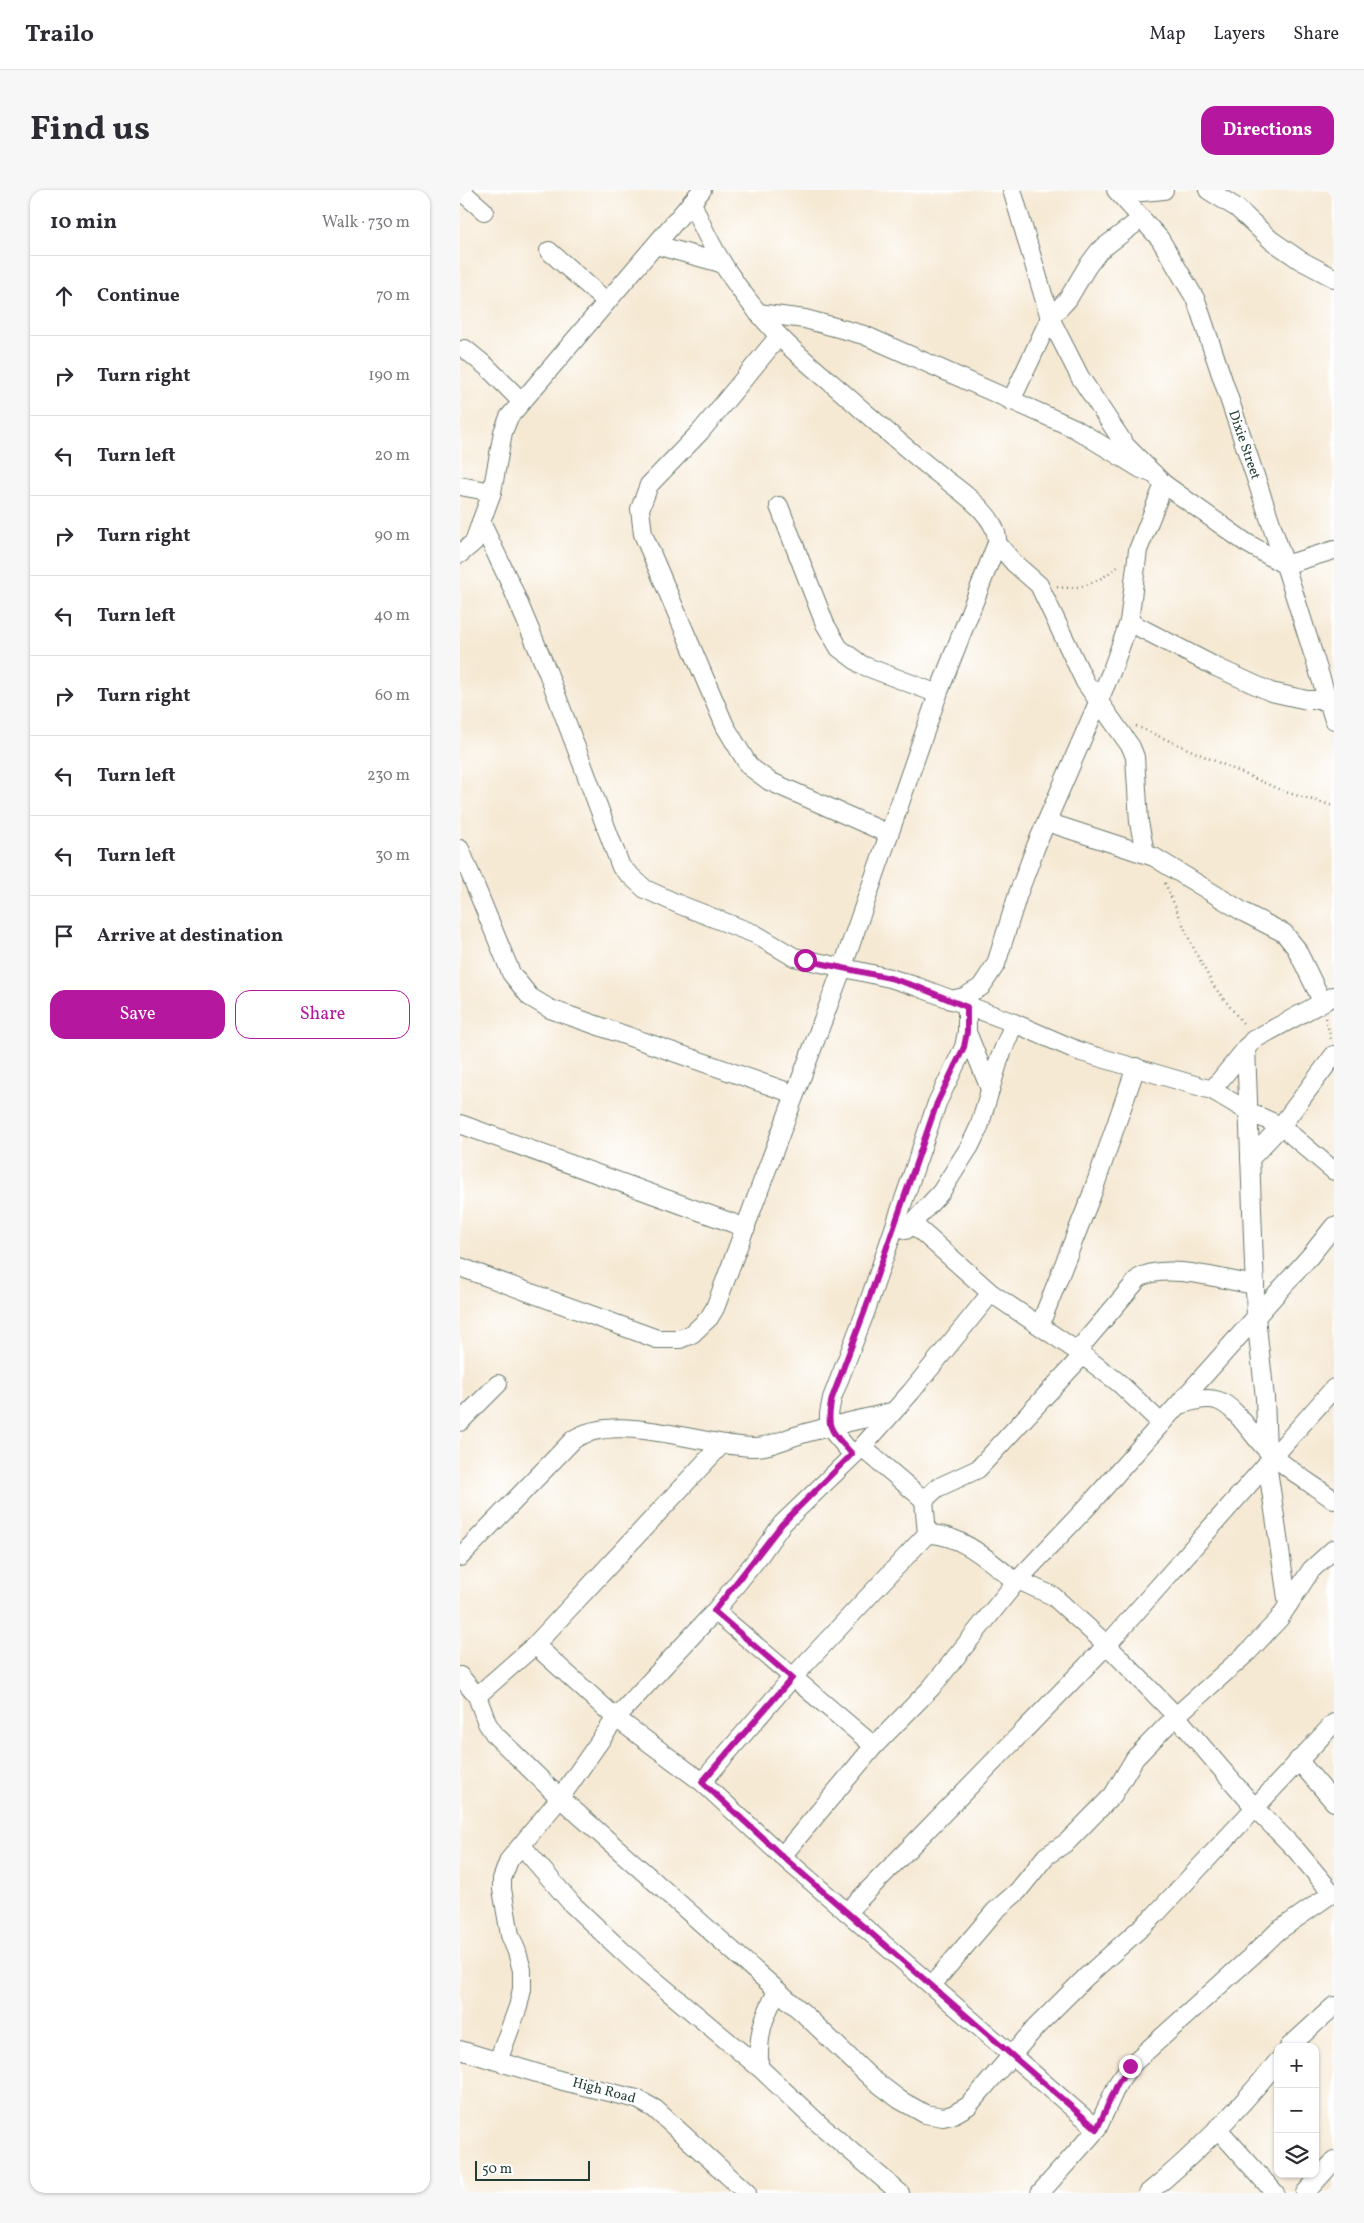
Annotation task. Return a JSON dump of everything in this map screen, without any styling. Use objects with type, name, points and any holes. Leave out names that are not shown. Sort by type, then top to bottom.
[{"type":"street","points":[[460,190],[484,211]]},
{"type":"street","points":[[1012,190],[1050,318],[1064,348],[1097,404],[1125,445],[1159,479]]},
{"type":"street","points":[[1118,192],[1164,190]]},
{"type":"street","points":[[1208,190],[1237,208],[1271,240],[1300,260],[1334,278]]},
{"type":"street","name":"Dixie Street","points":[[1118,192],[1160,239],[1196,300],[1285,565],[1334,720]]},
{"type":"street","points":[[460,554],[474,542],[482,522],[492,492],[503,432],[509,417],[697,196]]},
{"type":"street","points":[[460,1268],[657,1339],[680,1339],[696,1331],[709,1318],[746,1228],[794,1094],[842,969],[938,694],[997,543],[997,531],[992,521],[969,498],[881,427],[779,336],[758,313],[721,262],[702,228],[697,196]]},
{"type":"street","points":[[1011,401],[1050,318],[1068,299],[1099,251],[1141,219]]},
{"type":"street","points":[[656,245],[721,262]]},
{"type":"street","points":[[550,251],[606,301]]},
{"type":"street","points":[[758,313],[805,319],[864,335],[1074,428],[1159,479],[1245,542],[1285,565],[1334,550]]},
{"type":"street","points":[[779,336],[701,431],[649,485],[640,509],[643,534],[725,726],[749,766],[769,781],[889,834]]},
{"type":"street","points":[[464,349],[521,401]]},
{"type":"street","points":[[959,1003],[990,976],[1002,949],[1018,894],[1112,670],[1129,622],[1138,550],[1159,479]]},
{"type":"street","points":[[460,486],[492,492]]},
{"type":"street","points":[[779,506],[825,624],[839,648],[862,665],[938,694]]},
{"type":"street","points":[[482,522],[548,673],[621,867],[645,889],[755,934],[794,958],[890,978],[1014,1024],[1081,1052],[1212,1090],[1249,1112],[1280,1126],[1334,1171]]},
{"type":"street","points":[[997,543],[1038,586],[1074,661],[1098,701],[1121,730],[1135,757],[1139,822],[1144,853]]},
{"type":"street","points":[[1129,622],[1216,667],[1271,692],[1307,700],[1328,700]]},
{"type":"street","points":[[1048,822],[1144,853],[1246,913],[1284,932],[1328,998],[1249,1044],[1212,1090]]},
{"type":"street","points":[[460,849],[512,973],[530,997],[550,1009],[794,1094]]},
{"type":"street","points":[[959,1003],[967,1032],[990,1089]]},
{"type":"street","points":[[889,1243],[913,1224],[941,1192],[958,1167],[979,1127],[990,1089],[1014,1024]]},
{"type":"street","points":[[927,1534],[924,1500],[857,1451],[830,1427],[829,1414],[839,1377],[889,1243],[934,1110],[962,1052],[967,1032]]},
{"type":"street","points":[[1249,1044],[1250,1159],[1256,1318],[1269,1456],[1288,1605]]},
{"type":"street","points":[[1250,1159],[1280,1126],[1333,1049]]},
{"type":"street","points":[[1040,1325],[1092,1194],[1136,1067]]},
{"type":"street","points":[[460,1124],[746,1228]]},
{"type":"street","points":[[913,1224],[991,1293],[1080,1353],[1119,1383],[1161,1423]]},
{"type":"street","points":[[782,1856],[874,1746],[931,1688],[1017,1581],[1088,1506],[1256,1318],[1334,1226]]},
{"type":"street","points":[[924,1500],[937,1488],[978,1469],[1080,1353],[1139,1278],[1147,1273],[1171,1271],[1255,1285]]},
{"type":"street","points":[[498,2061],[518,2007],[522,1989],[522,1970],[510,1935],[502,1889],[502,1879],[506,1865],[560,1798],[616,1718],[714,1611],[782,1524],[857,1451],[932,1366],[991,1293]]},
{"type":"street","points":[[460,1422],[498,1384]]},
{"type":"street","points":[[847,1912],[1107,1646],[1269,1456],[1334,1388]]},
{"type":"street","points":[[1178,1405],[1206,1399],[1218,1400],[1230,1407],[1269,1456],[1334,1500]]},
{"type":"street","points":[[460,1557],[573,1440],[584,1433],[615,1428],[630,1428],[722,1444],[755,1447],[769,1446],[797,1435],[891,1412]]},
{"type":"street","points":[[477,1696],[535,1645],[722,1444]]},
{"type":"street","points":[[702,1782],[792,1678],[901,1559],[927,1534],[942,1534],[951,1537],[986,1558],[1017,1581],[1053,1596],[1107,1646],[1176,1716],[1255,1808],[1333,1892],[1266,1941],[1130,2066],[1118,2083],[1097,2129],[1040,2193]]},
{"type":"street","points":[[932,1985],[996,1911],[1018,1891],[1046,1856],[1067,1842],[1102,1808],[1113,1795],[1135,1758],[1176,1716],[1248,1652],[1279,1619],[1311,1570],[1334,1549]]},
{"type":"street","points":[[714,1611],[874,1746]]},
{"type":"street","points":[[535,1645],[616,1718],[702,1782],[782,1856],[1013,2054],[1097,2129]]},
{"type":"street","points":[[460,1676],[477,1696],[487,1723],[495,1735],[560,1798],[777,1991],[871,2078],[900,2100],[933,2117],[952,2115],[968,2106],[1013,2054],[1086,1977],[1155,1915],[1334,1722]]},
{"type":"street","points":[[1298,1760],[1334,1802]]},
{"type":"street","points":[[522,1846],[572,1904],[608,1939],[759,2067],[818,2123],[900,2193]]},
{"type":"street","points":[[759,2067],[759,2034],[777,1991]]},
{"type":"street","points":[[1293,2043],[1334,2006]]},
{"type":"street","name":"High Road","points":[[460,2050],[564,2081],[637,2099],[656,2109],[747,2193]]},
{"type":"street","points":[[1148,2193],[1258,2087],[1274,2066]]},
{"type":"street","points":[[1217,2128],[1275,2193]]},
{"type":"street","points":[[1305,2193],[1334,2162]]},
{"type":"path","points":[[1038,586],[1068,588],[1093,584],[1138,550]]},
{"type":"path","points":[[1135,726],[1285,792],[1334,806]]},
{"type":"path","points":[[1164,881],[1191,943],[1213,985],[1237,1014],[1249,1044]]},
{"type":"path","points":[[1328,998],[1333,1049]]},
{"type":"route","points":[[805,960],[890,978],[967,1007],[967,1032],[964,1047],[937,1103],[889,1243],[832,1398],[829,1414],[830,1427],[852,1454],[782,1524],[714,1611],[792,1678],[702,1782],[782,1856],[1013,2054],[1097,2129],[1118,2083],[1130,2066]]}]
